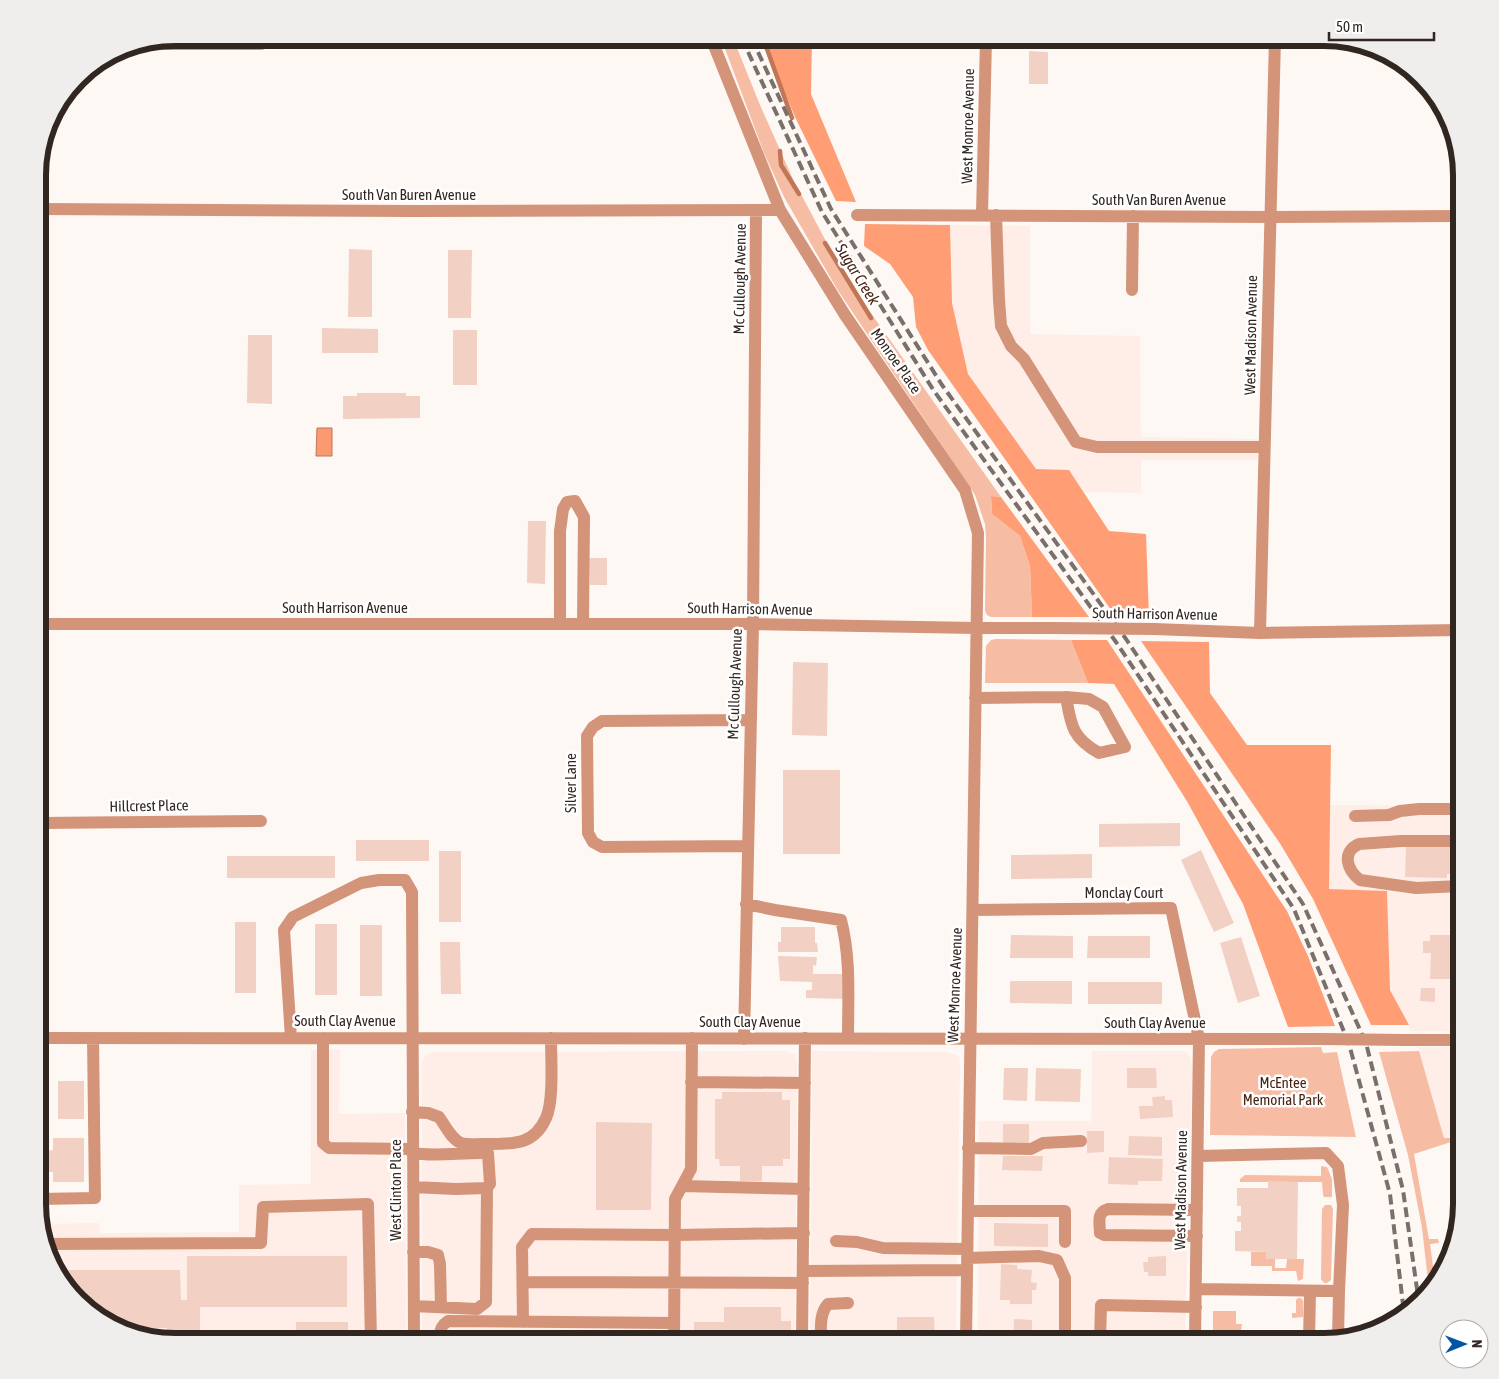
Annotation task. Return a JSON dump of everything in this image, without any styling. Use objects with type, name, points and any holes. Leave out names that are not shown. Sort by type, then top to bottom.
[{"type":"street","name":"West Monroe Avenue","points":[[982,215],[986,46]]},
{"type":"street","name":"West Madison Avenue","points":[[1260,633],[1275,46]]},
{"type":"street","name":"Monroe Place","points":[[714,47],[780,210],[845,315],[965,490],[978,533],[976,628]]},
{"type":"street","name":"South Van Buren Avenue","points":[[47,209],[780,210]]},
{"type":"street","name":"Mc Cullough Avenue","points":[[744,1038],[753,624],[756,210]]},
{"type":"street","name":"South Van Buren Avenue","points":[[857,215],[1452,216]]},
{"type":"street","points":[[996,215],[998,300],[1001,326],[1011,346],[1024,359],[1076,442],[1097,447],[1264,447]]},
{"type":"street","points":[[1132,290],[1133,216]]},
{"type":"street","points":[[560,624],[560,531],[563,509],[567,502],[576,501],[584,517],[584,624]]},
{"type":"street","name":"South Harrison Avenue","points":[[47,624],[753,624],[1154,629],[1260,633],[1452,630]]},
{"type":"street","name":"West Monroe Avenue","points":[[966,1333],[976,628]]},
{"type":"street","points":[[975,698],[1066,697],[1090,699],[1103,708],[1125,748],[1098,753],[1085,745],[1072,726],[1066,697]]},
{"type":"street","name":"Silver Lane","points":[[747,846],[602,847],[593,842],[588,833],[588,736],[593,727],[602,722],[750,720]]},
{"type":"street","points":[[1354,816],[1389,815],[1400,811],[1419,809],[1453,809]]},
{"type":"street","name":"Hillcrest Place","points":[[47,823],[260,821]]},
{"type":"street","points":[[1453,841],[1401,841],[1365,844],[1352,847],[1348,853],[1348,858],[1354,875],[1360,880],[1416,888],[1453,886]]},
{"type":"street","name":"West Clinton Place","points":[[291,1038],[284,930],[293,917],[361,883],[379,880],[405,880],[412,892],[414,1333]]},
{"type":"street","points":[[746,904],[841,920],[845,933],[847,960],[848,1038]]},
{"type":"street","name":"Monclay Court","points":[[973,910],[1171,908],[1199,1039]]},
{"type":"street","name":"South Clay Avenue","points":[[47,1038],[412,1037],[1453,1040]]},
{"type":"street","points":[[47,1200],[95,1198],[93,1038]]},
{"type":"street","points":[[323,1038],[323,1143],[329,1148],[412,1151],[428,1155],[465,1152],[488,1153],[490,1184],[487,1188],[486,1302],[477,1309],[414,1306]]},
{"type":"street","points":[[412,1112],[428,1113],[439,1117],[448,1132],[461,1142],[506,1144],[519,1143],[528,1139],[537,1133],[548,1115],[551,1094],[551,1038]]},
{"type":"street","points":[[674,1333],[675,1199],[691,1169],[692,1038]]},
{"type":"street","points":[[802,1333],[805,1038]]},
{"type":"street","name":"West Madison Avenue","points":[[1196,1333],[1199,1039]]},
{"type":"street","points":[[691,1082],[805,1083]]},
{"type":"street","points":[[968,1148],[1030,1149],[1043,1143],[1081,1141]]},
{"type":"street","points":[[1198,1156],[1326,1153],[1338,1166],[1343,1204],[1338,1331]]},
{"type":"street","points":[[413,1186],[456,1189],[487,1188]]},
{"type":"street","points":[[682,1186],[804,1189]]},
{"type":"street","points":[[53,1244],[261,1243],[263,1207],[368,1204],[371,1333]]},
{"type":"street","points":[[1197,1210],[1102,1210],[1100,1214],[1100,1233],[1104,1236],[1197,1236]]},
{"type":"street","points":[[968,1211],[1066,1211],[1065,1242]]},
{"type":"street","points":[[523,1322],[522,1247],[532,1234],[675,1236],[804,1233]]},
{"type":"street","points":[[836,1241],[857,1242],[883,1248],[967,1259]]},
{"type":"street","points":[[413,1252],[428,1252],[438,1255],[441,1307]]},
{"type":"street","points":[[523,1282],[675,1282],[803,1277],[967,1259],[1039,1256],[1057,1260],[1064,1278],[1065,1333]]},
{"type":"street","points":[[1196,1289],[1339,1291]]},
{"type":"street","points":[[1309,1333],[1310,1291]]},
{"type":"street","points":[[821,1333],[824,1308],[828,1304],[848,1303]]},
{"type":"street","points":[[1100,1333],[1101,1305],[1196,1307]]},
{"type":"street","points":[[440,1333],[443,1324],[448,1321],[674,1322]]},
{"type":"shaded area","points":[[766,46],[812,46],[811,94],[856,202],[836,201],[795,117]]},
{"type":"shaded area","points":[[865,224],[950,225],[952,303],[968,374],[1036,469],[1069,470],[1109,531],[1146,534],[1149,617],[1116,617],[928,350],[916,327],[913,297],[890,264],[864,246]]},
{"type":"shaded area","points":[[950,225],[1030,226],[1030,334],[1140,336],[1141,437],[1258,439],[1258,460],[1141,460],[1141,493],[1082,492],[1068,470],[1036,469],[968,374],[952,303]]},
{"type":"shaded area","points":[[317,428],[332,428],[332,456],[316,456]]},
{"type":"shaded area","points":[[991,496],[1001,497],[1089,617],[1032,617],[1030,566],[1020,536],[992,514]]},
{"type":"shaded area","points":[[1071,640],[1107,640],[1287,911],[1308,956],[1335,1026],[1288,1027],[1243,904],[1188,803],[1114,684],[1088,683]]},
{"type":"shaded area","points":[[1141,641],[1209,642],[1210,693],[1247,745],[1331,745],[1329,889],[1387,891],[1390,990],[1409,1025],[1371,1025],[1313,899],[1281,845]]},
{"type":"shaded area","points":[[1329,805],[1453,806],[1453,1031],[1411,1031],[1390,990],[1387,891],[1329,889]]},
{"type":"shaded area","points":[[1418,1047],[1453,1047],[1453,1138],[1444,1138]]},
{"type":"shaded area","points":[[340,1049],[339,1114],[405,1113],[406,1333],[166,1332],[150,1330],[126,1323],[103,1311],[84,1295],[63,1268],[56,1253],[48,1224],[99,1223],[100,1233],[239,1232],[239,1185],[311,1184],[311,1050]]},
{"type":"shaded area","points":[[784,1051],[795,1055],[797,1063],[795,1333],[422,1333],[422,1061],[425,1055],[432,1052]]},
{"type":"shaded area","points":[[812,1051],[946,1052],[959,1056],[956,1333],[810,1333]]},
{"type":"shaded area","points":[[1092,1051],[1182,1051],[1188,1053],[1192,1067],[1185,1333],[978,1333],[979,1121],[1091,1121]]},
{"type":"green space","points":[[724,47],[736,47],[793,179],[828,245],[868,309],[1001,497],[991,496],[992,514],[1020,536],[1030,566],[1032,617],[991,617],[987,615],[985,611],[985,524],[975,495],[837,289],[784,197],[764,153]]},
{"type":"green space","points":[[991,640],[1071,640],[1088,683],[985,683],[986,646]]},
{"type":"green space","name":"McEntee Memorial Park","points":[[1321,1047],[1323,1053],[1337,1052],[1356,1137],[1210,1135],[1211,1057],[1214,1052],[1219,1049]]},
{"type":"green space","points":[[1419,1051],[1444,1138],[1451,1138],[1451,1142],[1414,1154],[1429,1239],[1438,1239],[1439,1243],[1430,1244],[1434,1272],[1428,1280],[1422,1228],[1408,1155],[1379,1052]]},
{"type":"green space","points":[[1321,1166],[1327,1167],[1332,1179],[1332,1197],[1324,1197],[1322,1182],[1240,1182],[1240,1179],[1245,1175],[1321,1176]]},
{"type":"green space","points":[[1325,1205],[1331,1205],[1333,1209],[1331,1280],[1327,1283],[1324,1283],[1321,1279],[1322,1209]]},
{"type":"green space","points":[[1251,1252],[1266,1252],[1275,1259],[1275,1268],[1286,1268],[1287,1259],[1304,1259],[1303,1279],[1298,1281],[1296,1271],[1272,1271],[1272,1266],[1251,1266]]},
{"type":"green space","points":[[1301,1298],[1303,1301],[1303,1317],[1292,1318],[1292,1313],[1296,1313],[1296,1300]]},
{"type":"green space","points":[[1213,1311],[1236,1311],[1236,1324],[1242,1324],[1240,1333],[1213,1333]]},
{"type":"building","points":[[1029,51],[1048,52],[1048,84],[1029,84]]},
{"type":"building","points":[[349,249],[372,250],[372,317],[348,317]]},
{"type":"building","points":[[448,250],[472,250],[471,318],[448,318]]},
{"type":"building","points":[[322,328],[378,329],[378,353],[322,353]]},
{"type":"building","points":[[453,330],[477,330],[477,385],[453,385]]},
{"type":"building","points":[[248,335],[272,335],[272,404],[247,403]]},
{"type":"building","points":[[357,393],[406,393],[406,396],[420,396],[420,418],[343,419],[343,396],[357,396]]},
{"type":"building","points":[[528,521],[546,521],[545,584],[527,583]]},
{"type":"building","points":[[589,558],[607,558],[607,585],[590,585]]},
{"type":"building","points":[[793,662],[828,663],[827,736],[792,735]]},
{"type":"building","points":[[783,770],[840,770],[840,854],[783,854]]},
{"type":"building","points":[[1180,823],[1180,846],[1099,847],[1099,824]]},
{"type":"building","points":[[356,840],[429,840],[429,861],[356,861]]},
{"type":"building","points":[[1406,845],[1453,846],[1453,874],[1447,874],[1447,878],[1405,877]]},
{"type":"building","points":[[1201,850],[1234,923],[1214,932],[1181,860]]},
{"type":"building","points":[[439,851],[461,851],[461,922],[439,922]]},
{"type":"building","points":[[1092,854],[1092,878],[1011,879],[1011,855]]},
{"type":"building","points":[[227,856],[335,856],[335,878],[227,878]]},
{"type":"building","points":[[235,922],[256,922],[256,993],[235,993]]},
{"type":"building","points":[[315,924],[337,924],[337,995],[315,995]]},
{"type":"building","points":[[360,925],[382,925],[382,996],[360,996]]},
{"type":"building","points":[[781,927],[815,927],[815,943],[817,943],[818,952],[778,952],[778,942],[781,942]]},
{"type":"building","points":[[1011,935],[1073,936],[1073,958],[1010,958]]},
{"type":"building","points":[[1430,935],[1453,935],[1453,979],[1430,979],[1431,953],[1423,953],[1423,941],[1430,941]]},
{"type":"building","points":[[1088,936],[1150,936],[1150,958],[1087,958]]},
{"type":"building","points":[[1241,937],[1260,996],[1238,1003],[1220,943]]},
{"type":"building","points":[[440,942],[460,942],[461,994],[441,994]]},
{"type":"building","points":[[778,956],[817,957],[816,966],[813,965],[813,974],[844,974],[844,999],[806,998],[806,990],[812,990],[812,982],[780,981]]},
{"type":"building","points":[[1010,981],[1072,981],[1072,1004],[1010,1003]]},
{"type":"building","points":[[1088,982],[1162,982],[1162,1004],[1088,1004]]},
{"type":"building","points":[[1421,988],[1435,988],[1435,1002],[1420,1001]]},
{"type":"building","points":[[1004,1068],[1028,1068],[1027,1101],[1003,1100]]},
{"type":"building","points":[[1036,1068],[1081,1069],[1080,1102],[1035,1101]]},
{"type":"building","points":[[1127,1068],[1156,1068],[1157,1088],[1127,1088]]},
{"type":"building","points":[[58,1081],[84,1081],[84,1119],[58,1119]]},
{"type":"building","points":[[722,1092],[782,1092],[782,1100],[790,1100],[790,1159],[783,1159],[783,1166],[762,1166],[762,1181],[740,1181],[740,1166],[720,1166],[719,1159],[715,1159],[715,1099],[722,1099]]},
{"type":"building","points":[[1165,1096],[1165,1100],[1172,1100],[1173,1117],[1140,1119],[1139,1106],[1153,1106],[1152,1097]]},
{"type":"building","points":[[596,1122],[652,1123],[651,1210],[596,1210]]},
{"type":"building","points":[[1003,1124],[1029,1124],[1029,1146],[1003,1146]]},
{"type":"building","points":[[1087,1131],[1104,1131],[1104,1152],[1087,1153]]},
{"type":"building","points":[[1129,1136],[1162,1137],[1162,1156],[1128,1155]]},
{"type":"building","points":[[53,1138],[84,1138],[84,1182],[53,1182],[53,1172],[47,1172],[47,1151],[53,1150]]},
{"type":"building","points":[[1003,1156],[1043,1156],[1042,1171],[1002,1170]]},
{"type":"building","points":[[1109,1157],[1163,1159],[1162,1181],[1138,1181],[1138,1185],[1108,1184]]},
{"type":"building","points":[[1268,1181],[1298,1182],[1297,1259],[1266,1259],[1266,1252],[1235,1251],[1235,1231],[1241,1231],[1241,1222],[1237,1222],[1237,1216],[1241,1216],[1241,1206],[1237,1206],[1237,1188],[1268,1188]]},
{"type":"building","points":[[994,1223],[1048,1224],[1048,1247],[994,1246]]},
{"type":"building","points":[[187,1256],[347,1256],[347,1307],[200,1307],[200,1333],[167,1332],[167,1328],[142,1328],[126,1323],[103,1311],[84,1295],[64,1270],[180,1270],[181,1300],[187,1300]]},
{"type":"building","points":[[1166,1256],[1166,1276],[1148,1276],[1148,1272],[1144,1272],[1143,1262],[1148,1262],[1148,1257]]},
{"type":"building","points":[[1001,1264],[1017,1265],[1017,1269],[1032,1270],[1031,1282],[1037,1283],[1036,1290],[1032,1290],[1032,1304],[1010,1304],[1010,1300],[1000,1300]]},
{"type":"building","points":[[724,1307],[781,1307],[781,1321],[791,1321],[791,1333],[694,1333],[694,1322],[724,1322]]},
{"type":"building","points":[[897,1317],[934,1317],[935,1333],[897,1333]]},
{"type":"building","points":[[1014,1319],[1032,1320],[1032,1333],[1013,1333]]},
{"type":"building","points":[[296,1322],[348,1322],[348,1333],[296,1333]]},
{"type":"building","points":[[1239,1330],[1257,1331],[1257,1333],[1239,1333]]},
{"type":"waterway","name":"Sugar Creek","points":[[766,46],[792,118]]},
{"type":"waterway","name":"Sugar Creek","points":[[780,151],[781,165],[799,194]]},
{"type":"waterway","name":"Sugar Creek","points":[[825,243],[871,318]]},
{"type":"railway","points":[[746,46],[822,212],[934,391],[1116,642],[1294,909],[1349,1044],[1390,1194],[1403,1305]]},
{"type":"railway","points":[[756,46],[831,209],[942,385],[1126,639],[1303,904],[1366,1043],[1403,1190],[1417,1292]]}]
